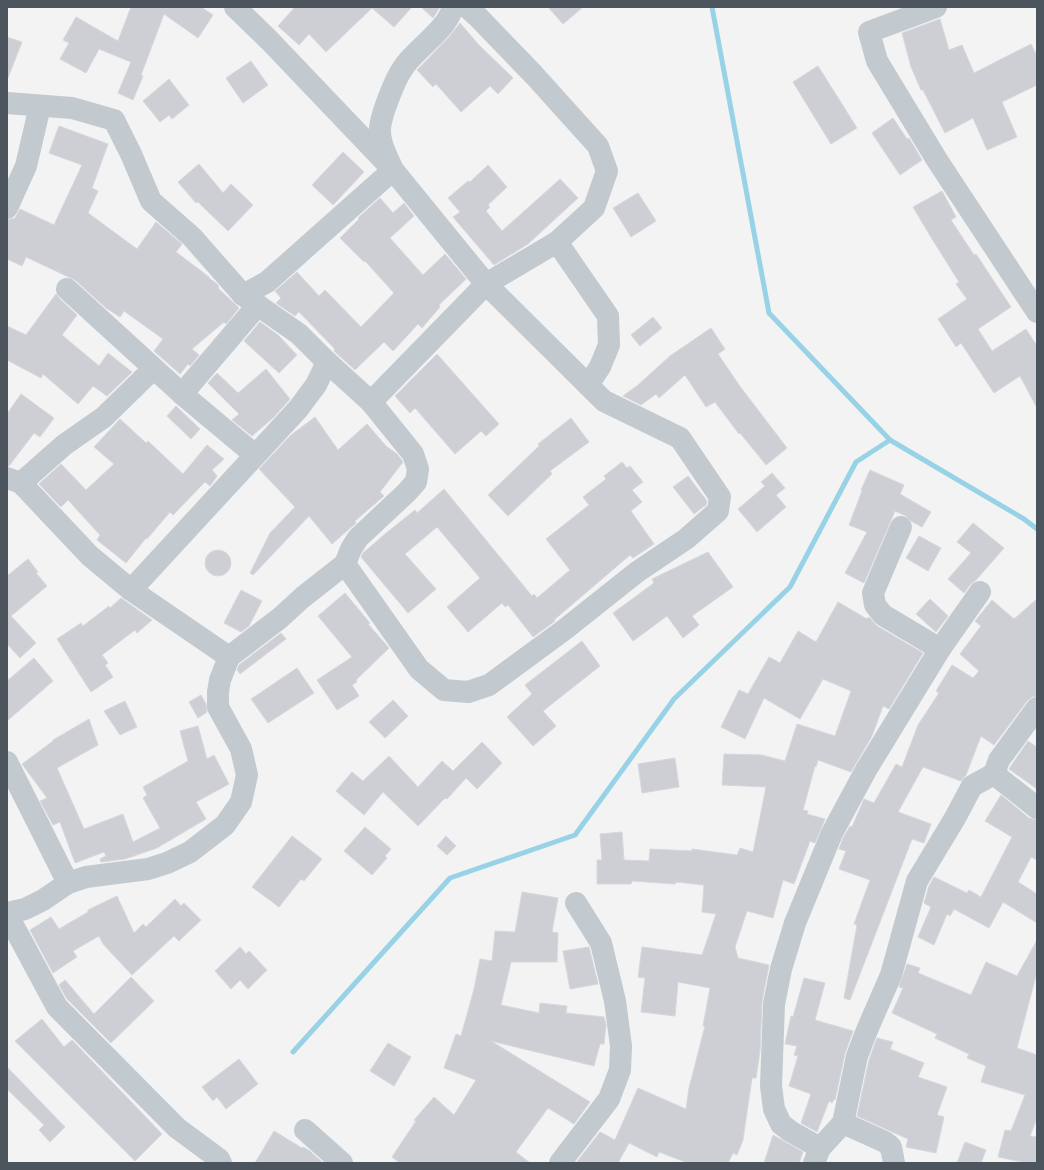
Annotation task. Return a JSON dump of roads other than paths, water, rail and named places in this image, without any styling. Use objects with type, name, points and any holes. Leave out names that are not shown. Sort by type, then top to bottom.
[{"type":"street","points":[[235,7],[270,41],[393,170],[486,284],[604,401],[680,438],[720,497],[718,511],[686,539],[637,572],[564,630],[489,685],[468,692],[444,690],[419,669],[345,564]]},
{"type":"street","points":[[393,170],[382,145],[380,130],[383,114],[402,69],[444,25],[451,16],[453,7]]},
{"type":"street","points":[[371,402],[486,284],[557,242],[594,208],[607,171],[598,146],[534,75],[478,16],[467,7]]},
{"type":"street","points":[[936,7],[870,32],[877,61],[938,160],[1037,312]]},
{"type":"street","points":[[7,103],[72,108],[114,120],[131,154],[151,201],[192,237],[251,300],[299,334],[371,402],[413,454],[418,469],[416,482],[358,538],[351,548],[345,564],[303,597],[280,618],[229,657],[220,680],[218,707],[241,749],[246,775],[241,802],[225,824],[190,852],[167,863],[148,869],[86,877],[68,883],[43,900],[25,909],[7,913],[57,1007],[177,1128],[219,1159],[221,1163]]},
{"type":"street","points":[[7,208],[26,166],[40,106]]},
{"type":"street","points":[[182,394],[251,300],[267,282],[393,170]]},
{"type":"street","points":[[557,242],[608,316],[609,345],[600,367],[588,384]]},
{"type":"street","points":[[67,289],[153,369],[255,455]]},
{"type":"street","points":[[131,590],[298,409],[316,385],[327,362]]},
{"type":"street","points":[[153,369],[104,417],[14,481],[90,556],[131,590],[229,657]]},
{"type":"street","points":[[901,527],[873,592],[875,605],[883,615],[940,649]]},
{"type":"street","points":[[980,592],[940,649],[866,770],[832,833],[794,922],[781,969],[774,1004],[771,1086],[774,1109],[781,1124],[817,1156],[843,1123],[857,1056],[866,1030],[891,975],[897,958],[909,904],[917,881],[955,818],[972,786],[994,774],[999,760],[1037,708]]},
{"type":"street","points":[[7,762],[68,883]]},
{"type":"street","points":[[994,774],[1037,808]]},
{"type":"street","points":[[560,1163],[609,1099],[620,1070],[621,1046],[615,1001],[602,943],[576,903]]},
{"type":"street","points":[[843,1123],[885,1142],[891,1147],[894,1163]]},
{"type":"street","points":[[305,1130],[342,1163]]},
{"type":"waterway","points":[[712,7],[769,313],[890,440],[1024,519],[1037,529]]},
{"type":"waterway","points":[[293,1052],[450,878],[575,835],[674,699],[790,587],[856,462],[890,440]]}]
